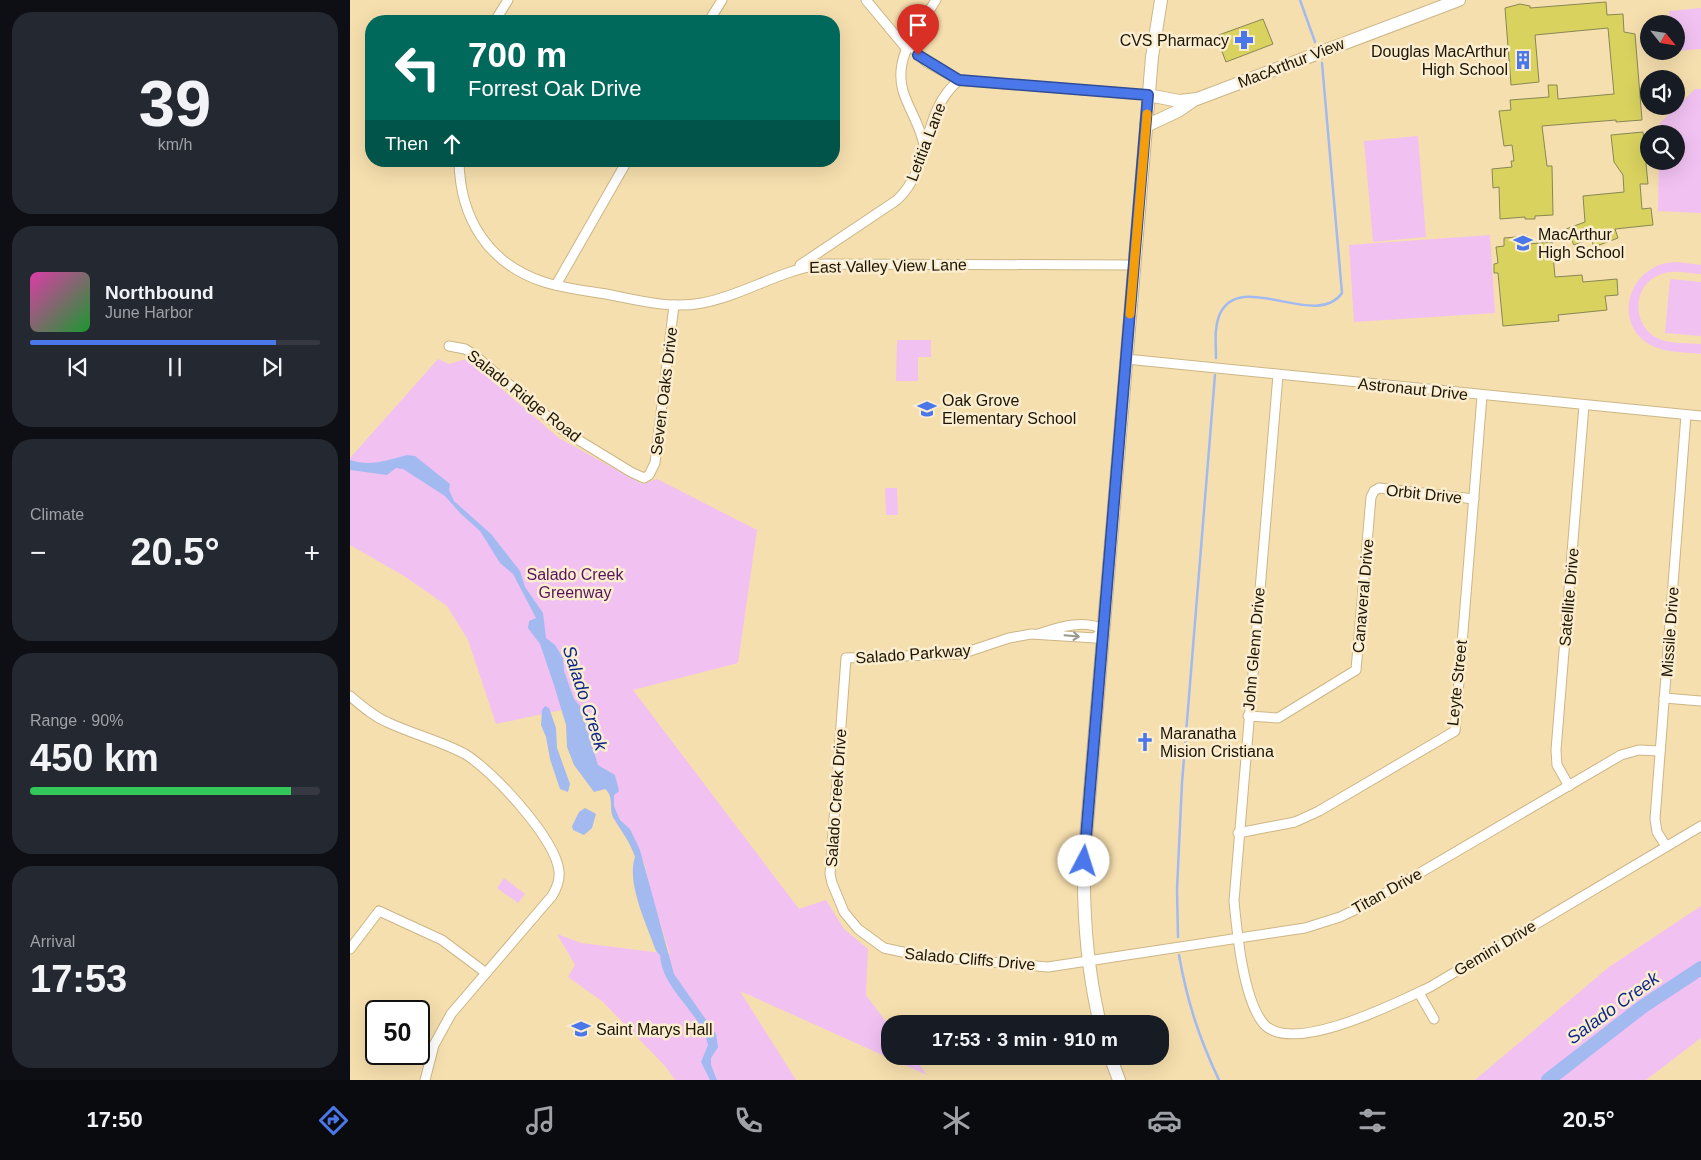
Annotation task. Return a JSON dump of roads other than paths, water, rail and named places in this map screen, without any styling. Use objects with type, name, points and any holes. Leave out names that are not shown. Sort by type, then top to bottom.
[{"type":"main road","points":[[1098,1015],[1088,961],[1083,902],[1084,861],[1148,95],[1161,0]]},
{"type":"main road","name":"MacArthur View","points":[[1148,95],[1179,101],[1197,99],[1459,0]]},
{"type":"main road","points":[[1146,126],[1178,111],[1197,99]]},
{"type":"main road","points":[[1113,1065],[1119,1080]]},
{"type":"street","points":[[499,15],[508,0]]},
{"type":"street","points":[[713,15],[722,0]]},
{"type":"street","points":[[866,0],[906,49],[959,80],[1148,95]]},
{"type":"street","points":[[924,148],[920,129],[903,91],[901,78],[906,49],[936,0]]},
{"type":"street","name":"Letitia Lane","points":[[794,269],[897,200],[917,175],[932,118],[939,102],[959,80]]},
{"type":"street","name":"East Valley View Lane","points":[[459,167],[461,190],[468,216],[487,244],[506,264],[531,277],[556,285],[674,305],[687,306],[713,301],[794,269],[836,264],[1134,265]]},
{"type":"street","points":[[556,285],[624,167]]},
{"type":"street","name":"Seven Oaks Drive","points":[[649,475],[655,463],[674,305]]},
{"type":"street","name":"Salado Ridge Road","points":[[449,346],[464,349],[473,354],[567,433],[639,477],[649,475]]},
{"type":"street","name":"Astronaut Drive","points":[[1126,359],[1482,396],[1701,416]]},
{"type":"street","name":"John Glenn Drive","points":[[1276,1032],[1262,1022],[1255,1008],[1238,940],[1234,901],[1238,833],[1278,375]]},
{"type":"street","name":"Leyte Street","points":[[1238,833],[1289,823],[1319,811],[1454,731],[1482,396]]},
{"type":"street","name":"Satellite Drive","points":[[1569,786],[1557,765],[1556,750],[1584,405]]},
{"type":"street","name":"Missile Drive","points":[[1666,846],[1655,825],[1686,415]]},
{"type":"street","name":"Orbit Drive","points":[[1374,491],[1379,488],[1474,499]]},
{"type":"street","name":"Canaveral Drive","points":[[1248,716],[1262,719],[1278,718],[1356,670],[1371,497],[1374,491]]},
{"type":"street","name":"Salado Parkway","points":[[846,658],[961,654],[1010,638],[1038,634],[1064,626],[1095,624],[1103,630]]},
{"type":"street","name":"Salado Creek Drive","points":[[846,658],[830,874],[835,893],[844,912],[858,929]]},
{"type":"street","points":[[350,696],[387,722],[457,750],[475,761],[513,798],[543,836],[557,863],[558,885],[552,896],[443,1026],[429,1059],[425,1080]]},
{"type":"street","points":[[1664,698],[1701,701]]},
{"type":"street","name":"Titan Drive","points":[[1088,961],[1238,940],[1305,928],[1352,912],[1626,752],[1639,750],[1660,751]]},
{"type":"street","name":"Gemini Drive","points":[[1276,1032],[1286,1035],[1302,1034],[1378,1012],[1419,992],[1701,826]]},
{"type":"street","points":[[350,949],[379,911],[442,940],[486,974]]},
{"type":"street","name":"Salado Cliffs Drive","points":[[858,929],[884,948],[906,955],[1041,966],[1088,961]]},
{"type":"street","points":[[1419,992],[1434,1019]]},
{"type":"water","points":[[407,455],[415,456],[450,484],[449,490],[454,501],[491,534],[520,571],[525,587],[543,613],[546,638],[555,645],[563,658],[564,671],[574,699],[580,706],[598,765],[615,775],[619,791],[614,795],[614,806],[620,820],[630,829],[640,850],[674,974],[716,1034],[718,1047],[711,1058],[711,1065],[717,1080],[710,1080],[701,1062],[708,1045],[704,1033],[674,990],[662,968],[660,955],[656,951],[635,891],[633,867],[635,857],[612,815],[610,796],[605,789],[594,792],[574,765],[567,747],[566,725],[554,685],[540,644],[528,628],[529,621],[536,618],[513,574],[500,563],[480,531],[445,496],[403,469],[396,468],[387,475],[350,470],[350,460],[372,463]]},
{"type":"water","points":[[545,706],[549,708],[556,728],[557,748],[570,784],[568,792],[560,789],[550,759],[546,737],[541,725],[542,710]]},
{"type":"water","points":[[585,808],[596,814],[592,828],[584,835],[573,830],[572,826],[579,812]]},
{"type":"waterway","points":[[1300,0],[1315,42]]},
{"type":"waterway","points":[[1216,358],[1217,321],[1229,303],[1243,297],[1259,297],[1314,306],[1330,303],[1342,293],[1322,63]]},
{"type":"waterway","points":[[1178,937],[1177,889],[1182,783],[1215,375]]},
{"type":"waterway","points":[[1179,955],[1194,1019],[1219,1080]]},
{"type":"waterway","name":"Salado Creek","points":[[1548,1080],[1642,1007],[1701,968]]},
{"type":"place","name":"CVS Pharmacy","points":[[1244,40]]},
{"type":"place","name":"Douglas MacArthur High School","points":[[1523,60]]},
{"type":"place","name":"MacArthur High School","points":[[1523,243]]},
{"type":"place","name":"Oak Grove Elementary School","points":[[927,409]]},
{"type":"place","name":"Maranatha Mision Cristiana","points":[[1145,742]]},
{"type":"place","name":"Saint Marys Hall","points":[[581,1029]]},
{"type":"park label","name":"Salado Creek Greenway","points":[[575,583]]}]
